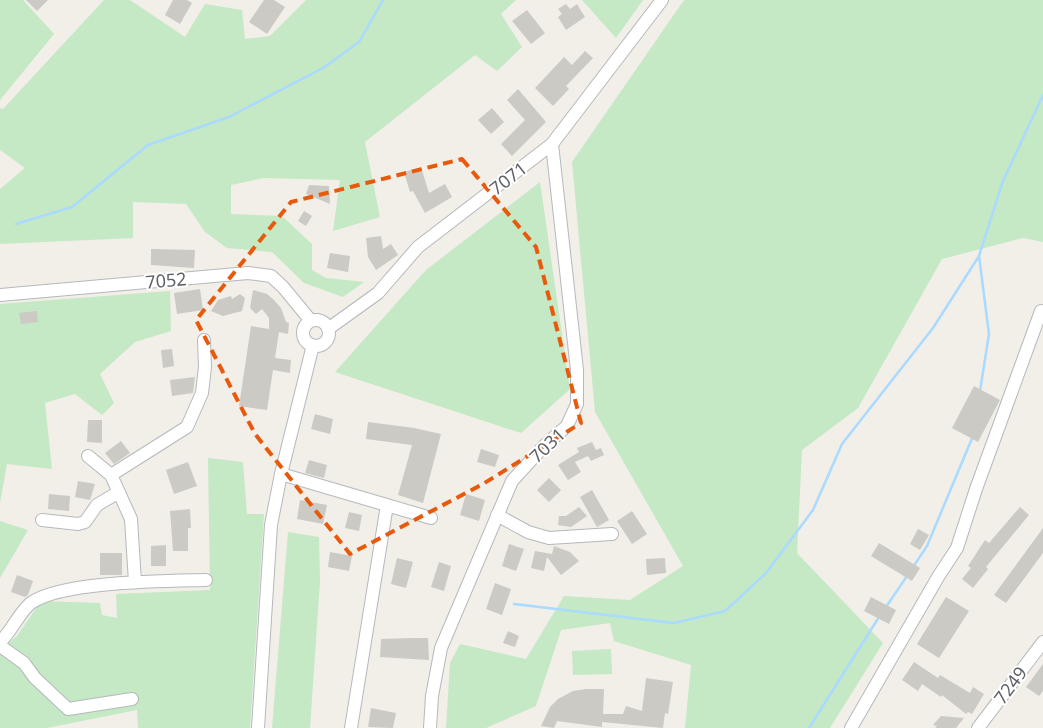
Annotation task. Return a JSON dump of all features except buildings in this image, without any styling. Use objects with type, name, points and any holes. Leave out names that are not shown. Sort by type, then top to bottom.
[{"type":"street","name":"7071","points":[[328,329],[378,294],[418,247],[552,144],[662,0]]},
{"type":"street","name":"7031","points":[[430,728],[432,696],[441,648],[512,481],[544,446],[567,426],[577,404],[577,370],[552,144]]},
{"type":"street","name":"7052","points":[[0,295],[248,272],[271,276],[283,286],[311,321]]},
{"type":"street","points":[[851,728],[938,577],[958,548],[976,489],[1041,311]]},
{"type":"street","points":[[311,321],[322,322],[328,329],[326,341],[313,345],[306,341],[303,334],[305,327],[311,321]]},
{"type":"street","points":[[111,475],[187,427],[202,393],[205,368],[204,340]]},
{"type":"street","points":[[258,728],[271,526],[281,474],[313,345]]},
{"type":"street","points":[[88,456],[111,475],[130,518],[135,582]]},
{"type":"street","points":[[281,474],[431,518]]},
{"type":"street","points":[[42,520],[78,524],[85,522],[97,505],[119,492]]},
{"type":"street","points":[[351,728],[387,505]]},
{"type":"street","points":[[497,516],[528,532],[549,538],[612,534]]},
{"type":"street","points":[[0,642],[10,634],[29,604],[50,593],[135,582],[206,580]]},
{"type":"street","name":"7249","points":[[978,728],[1043,642]]},
{"type":"street","points":[[0,646],[24,663],[35,678],[68,709],[132,699]]},
{"type":"highlighted area","points":[[462,159],[536,247],[581,423],[483,484],[350,554],[255,434],[196,320],[291,202]]},
{"type":"green space","points":[[0,0],[23,0],[54,34],[0,100]]},
{"type":"green space","points":[[104,0],[130,0],[185,37],[205,4],[242,10],[245,39],[270,36],[306,0],[516,0],[501,14],[522,47],[497,71],[475,55],[365,142],[380,217],[333,231],[340,180],[264,178],[231,185],[231,214],[282,216],[312,244],[312,270],[326,278],[364,282],[343,297],[304,283],[272,252],[227,248],[205,232],[186,204],[133,202],[133,238],[0,244],[0,189],[25,168],[0,150],[0,108],[3,109]]},
{"type":"green space","points":[[582,0],[643,0],[616,38]]},
{"type":"green space","points":[[684,0],[1043,0],[1043,242],[1023,238],[942,259],[858,408],[802,450],[797,553],[883,643],[830,728],[685,728],[691,665],[614,641],[610,623],[561,630],[536,706],[486,728],[446,728],[450,663],[460,644],[526,659],[564,596],[630,600],[683,566],[595,412],[572,162]]},
{"type":"green space","points":[[540,182],[570,389],[521,433],[335,372],[426,270]]},
{"type":"green space","points":[[170,291],[171,331],[135,342],[100,374],[114,403],[102,415],[75,394],[45,403],[52,469],[7,464],[0,503],[0,304]]},
{"type":"green space","points":[[208,458],[243,462],[247,514],[264,514],[250,728],[138,728],[137,710],[47,728],[0,728],[0,650],[17,636],[41,601],[100,603],[102,615],[117,618],[116,594],[210,590]]},
{"type":"green space","points":[[0,521],[28,530],[0,578]]},
{"type":"green space","points":[[288,532],[319,537],[320,581],[310,728],[272,728]]},
{"type":"green space","points":[[611,649],[612,674],[573,675],[572,651]]},
{"type":"waterway","points":[[16,224],[72,207],[148,145],[229,117],[323,68],[359,42],[383,0]]},
{"type":"waterway","points":[[514,604],[674,623],[725,611],[766,573],[813,510],[842,444],[933,328],[979,256],[1003,181],[1043,95]]},
{"type":"waterway","points":[[979,256],[989,334],[980,391]]},
{"type":"waterway","points":[[913,567],[927,546],[973,436]]},
{"type":"waterway","points":[[886,607],[907,576]]},
{"type":"waterway","points":[[809,728],[879,617]]}]
